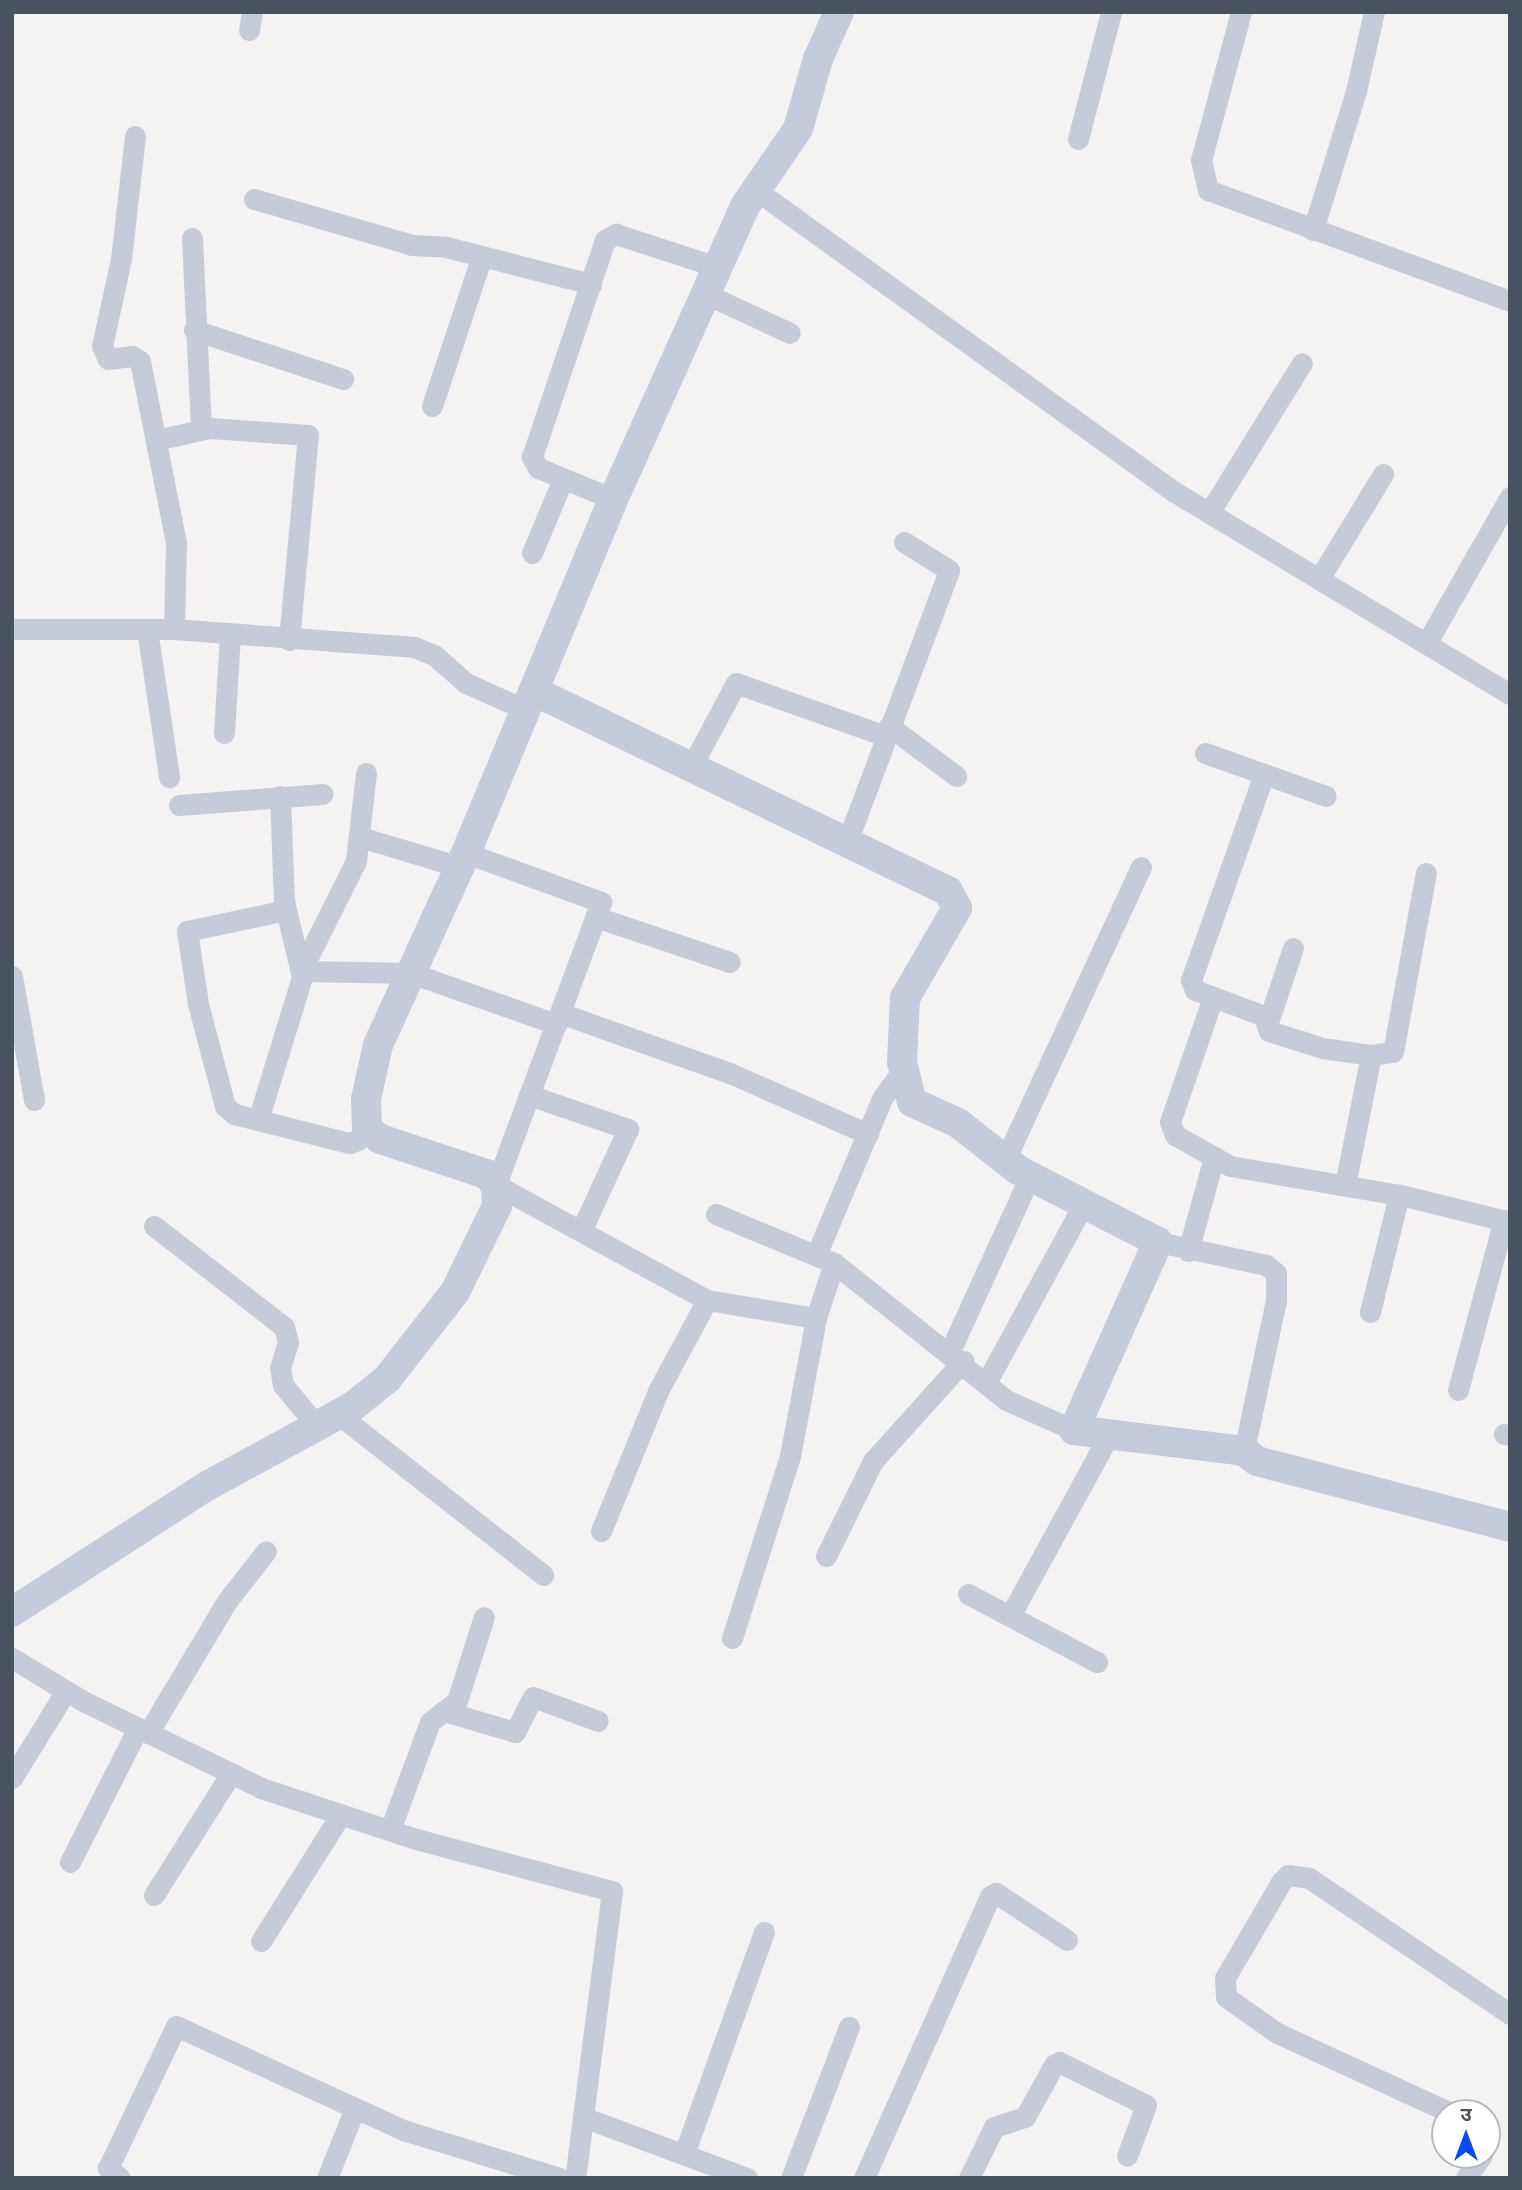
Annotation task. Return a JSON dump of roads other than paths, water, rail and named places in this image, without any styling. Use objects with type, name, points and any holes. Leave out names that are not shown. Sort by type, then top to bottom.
[{"type":"street","points":[[286,911],[194,927],[185,938],[225,1106],[234,1114],[349,1143],[358,1140],[367,1129],[366,1099],[378,1045],[463,860],[613,499],[756,190],[798,129],[818,59],[839,12]]},
{"type":"street","points":[[1078,139],[1111,12]]},
{"type":"street","points":[[1241,12],[1201,160],[1202,179],[1208,190],[1510,301]]},
{"type":"street","points":[[1313,230],[1356,92],[1374,12]]},
{"type":"street","points":[[135,136],[121,259],[102,346],[108,359],[132,356],[140,361],[176,542],[174,629]]},
{"type":"street","points":[[756,190],[1209,513],[1510,694]]},
{"type":"street","points":[[254,199],[412,245],[446,247],[591,284]]},
{"type":"street","points":[[613,499],[538,468],[533,457],[605,240],[617,234],[714,281],[790,333]]},
{"type":"street","points":[[192,238],[194,330],[201,429]]},
{"type":"street","points":[[432,406],[482,256]]},
{"type":"street","points":[[194,330],[343,379]]},
{"type":"street","points":[[1209,513],[1302,363]]},
{"type":"street","points":[[156,440],[201,429],[304,433],[310,439],[289,640]]},
{"type":"street","points":[[1319,579],[1383,474]]},
{"type":"street","points":[[533,553],[563,478]]},
{"type":"street","points":[[1426,644],[1510,497]]},
{"type":"street","points":[[847,842],[949,570],[904,542]]},
{"type":"street","points":[[12,629],[174,629],[423,649],[466,682],[530,700],[691,766],[948,891],[957,908],[905,998],[903,1070],[912,1102],[958,1123],[1030,1176],[1158,1242],[1188,1251],[1266,1265],[1276,1273],[1276,1300],[1244,1451]]},
{"type":"street","points":[[147,629],[169,777]]},
{"type":"street","points":[[225,733],[230,634]]},
{"type":"street","points":[[691,766],[736,683],[887,731],[956,776]]},
{"type":"street","points":[[1205,752],[1326,796]]},
{"type":"street","points":[[258,1120],[301,971],[350,876],[360,837],[366,773]]},
{"type":"street","points":[[1265,774],[1191,980],[1195,990],[1264,1016],[1268,1022]]},
{"type":"street","points":[[179,805],[323,794]]},
{"type":"street","points":[[280,796],[286,911],[301,971]]},
{"type":"street","points":[[12,1612],[207,1486],[328,1420],[387,1379],[455,1292],[497,1206],[496,1185],[601,902],[463,860],[360,837]]},
{"type":"street","points":[[1005,1160],[1141,867]]},
{"type":"street","points":[[1293,948],[1268,1022],[1269,1031],[1323,1048],[1371,1055],[1393,1052],[1397,1044],[1426,873]]},
{"type":"street","points":[[596,917],[730,962]]},
{"type":"street","points":[[301,971],[411,973],[732,1074],[868,1134]]},
{"type":"street","points":[[12,976],[34,1100]]},
{"type":"street","points":[[1213,997],[1170,1129],[1230,1166],[1398,1195],[1507,1221],[1458,1390]]},
{"type":"street","points":[[1345,1185],[1371,1055]]},
{"type":"street","points":[[732,1638],[790,1456],[825,1258],[868,1134],[883,1098],[903,1070]]},
{"type":"street","points":[[529,1095],[628,1129],[582,1229]]},
{"type":"street","points":[[367,1129],[380,1139],[486,1174],[496,1185],[582,1229],[707,1300],[816,1318]]},
{"type":"street","points":[[1188,1251],[1214,1157]]},
{"type":"street","points":[[826,1556],[873,1461],[956,1356],[1030,1176]]},
{"type":"street","points":[[1370,1311],[1398,1195]]},
{"type":"street","points":[[986,1383],[1084,1203]]},
{"type":"street","points":[[716,1214],[825,1258],[956,1356],[1015,1405],[1074,1430],[1244,1451],[1257,1461],[1510,1527]]},
{"type":"street","points":[[154,1226],[284,1327],[288,1342],[280,1368],[283,1385],[543,1575]]},
{"type":"street","points":[[1074,1430],[1158,1242]]},
{"type":"street","points":[[601,1531],[658,1391],[707,1300]]},
{"type":"street","points":[[1010,1616],[1109,1435]]},
{"type":"street","points":[[70,1861],[143,1731],[221,1611],[266,1550]]},
{"type":"street","points":[[968,1594],[1097,1662]]},
{"type":"street","points":[[390,1830],[430,1723],[457,1701],[484,1617]]},
{"type":"street","points":[[12,1658],[66,1691],[231,1773],[390,1830],[612,1891],[575,2178]]},
{"type":"street","points":[[12,1778],[66,1691]]},
{"type":"street","points":[[444,1711],[515,1732],[533,1697],[598,1721]]},
{"type":"street","points":[[155,1895],[231,1773]]},
{"type":"street","points":[[261,1941],[341,1814]]},
{"type":"street","points":[[1431,2104],[1277,2033],[1235,2006],[1222,1989],[1281,1882],[1288,1875],[1298,1875],[1510,2014]]},
{"type":"street","points":[[864,2178],[990,1896],[996,1893],[1067,1941]]},
{"type":"street","points":[[684,2154],[764,1932]]},
{"type":"street","points":[[120,2178],[108,2168],[176,2026],[403,2130],[560,2178]]},
{"type":"street","points":[[791,2178],[849,2027]]},
{"type":"street","points":[[969,2178],[994,2127],[1025,2117],[1059,2062],[1146,2105],[1127,2156]]},
{"type":"street","points":[[327,2178],[355,2108]]},
{"type":"street","points":[[583,2117],[684,2154],[704,2170],[747,2178]]}]
